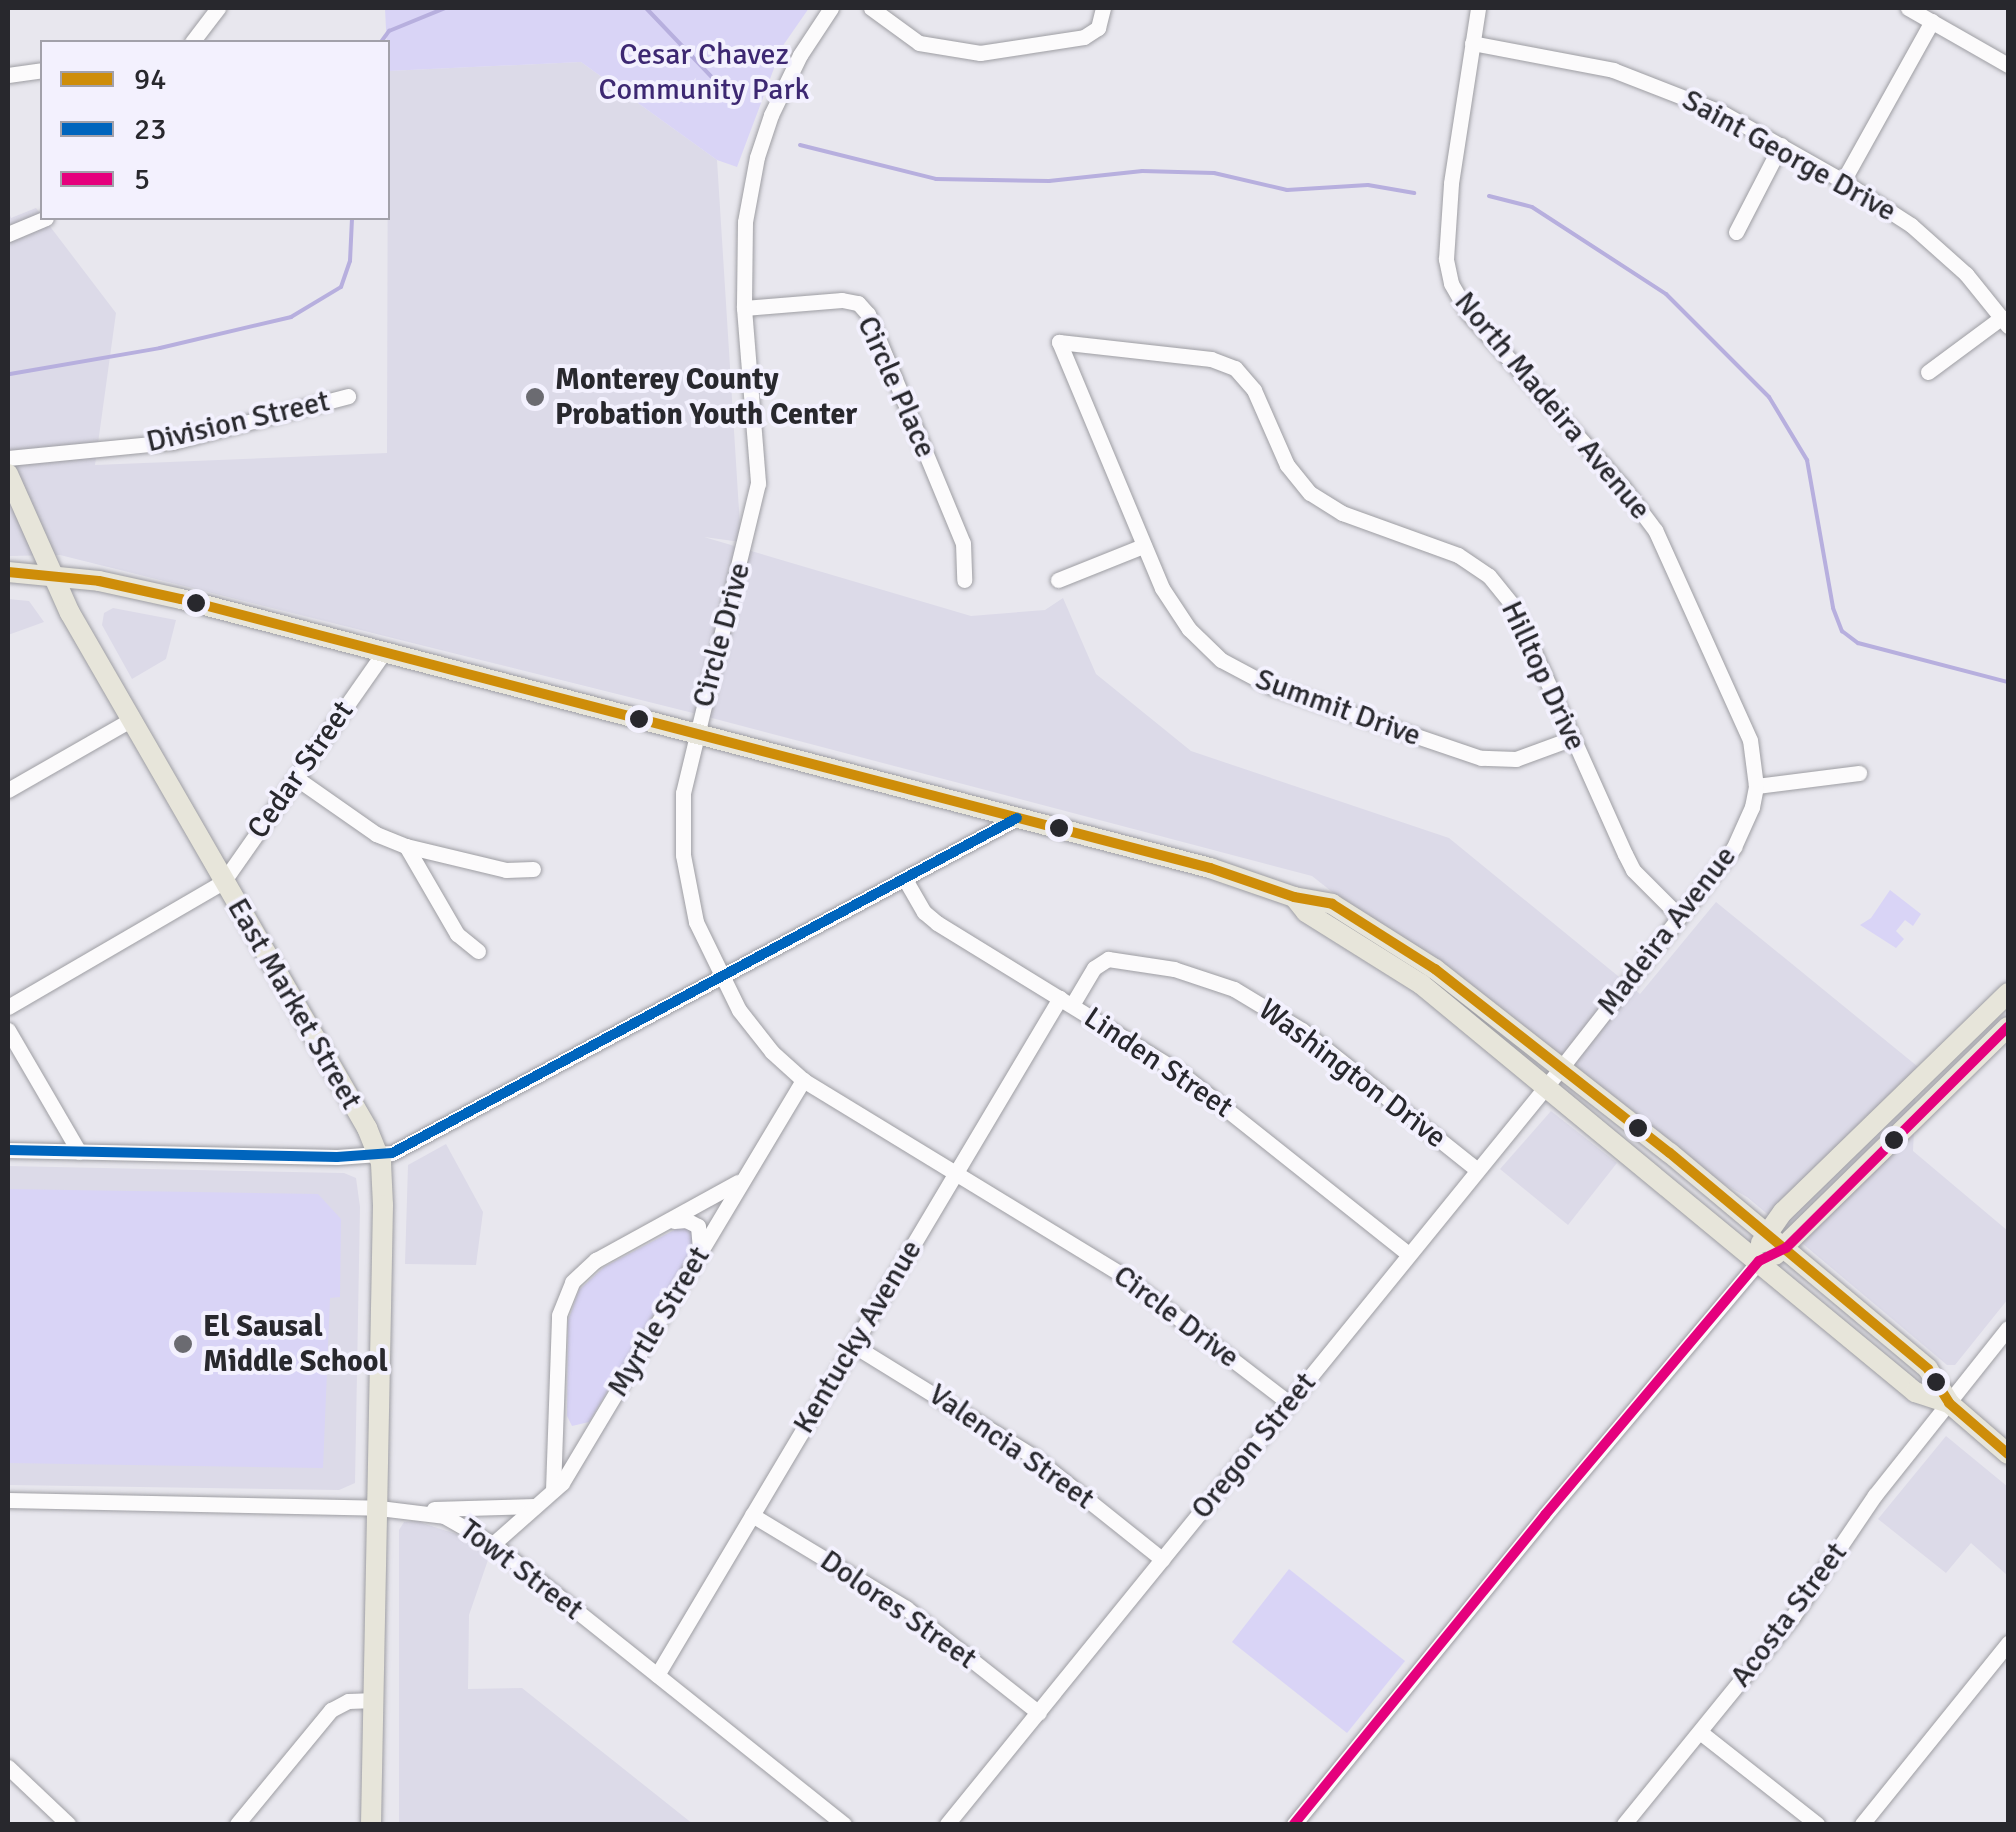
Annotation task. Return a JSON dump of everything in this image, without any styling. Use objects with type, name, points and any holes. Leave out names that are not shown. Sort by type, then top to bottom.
[{"type":"main road","name":"East Market Street","points":[[8,474],[50,575],[364,1123],[379,1157],[384,1180],[372,1824]]},
{"type":"main road","points":[[8,572],[145,590],[1210,868],[1294,897],[1332,904],[1364,921],[1561,1068],[1766,1231],[1928,1369],[1949,1403],[2008,1454]]},
{"type":"main road","points":[[1294,897],[1306,912],[1421,984],[1915,1392],[1949,1403]]},
{"type":"main road","points":[[1759,1261],[1766,1231],[2008,994]]},
{"type":"main road","points":[[1759,1261],[1786,1248],[2008,1027]]},
{"type":"street","points":[[194,40],[218,8]]},
{"type":"street","name":"Circle Drive","points":[[831,8],[794,66],[757,157],[745,222],[744,308],[758,451],[757,494],[683,793],[682,855],[696,922],[722,980],[758,1035],[803,1080],[1142,1288],[1288,1404]]},
{"type":"street","points":[[871,8],[919,43],[949,51],[989,53],[1084,37],[1098,28],[1103,8]]},
{"type":"street","name":"North Madeira Avenue","points":[[1478,8],[1448,213],[1446,258],[1454,294],[1655,530],[1744,724],[1753,752],[1756,786]]},
{"type":"street","points":[[1908,8],[2008,65]]},
{"type":"street","points":[[1843,181],[1932,21]]},
{"type":"street","name":"Saint George Drive","points":[[1472,43],[1584,62],[1649,81],[1707,105],[1843,181],[1925,236],[2005,321]]},
{"type":"street","points":[[8,75],[40,70]]},
{"type":"street","points":[[1736,232],[1781,146]]},
{"type":"street","points":[[8,234],[41,220]]},
{"type":"street","name":"Circle Place","points":[[744,308],[842,300],[858,303],[868,314],[963,543],[964,580]]},
{"type":"street","points":[[1928,372],[2005,321]]},
{"type":"street","name":"Summit Drive","points":[[1059,342],[1162,588],[1189,628],[1221,660],[1257,680],[1481,758],[1516,759],[1573,738]]},
{"type":"street","name":"Hilltop Drive","points":[[1059,342],[1212,359],[1235,368],[1254,390],[1288,465],[1310,493],[1342,513],[1458,555],[1497,584],[1513,606],[1632,870],[1679,916]]},
{"type":"street","name":"Division Street","points":[[8,458],[172,442],[348,396]]},
{"type":"street","points":[[1058,580],[1143,546]]},
{"type":"street","name":"Cedar Street","points":[[8,1007],[223,882],[384,651]]},
{"type":"street","points":[[8,790],[130,720]]},
{"type":"street","points":[[1756,786],[1859,773]]},
{"type":"street","points":[[296,778],[376,834],[406,846],[506,870],[533,868]]},
{"type":"street","name":"Madeira Avenue","points":[[1561,1068],[1742,834],[1756,786]]},
{"type":"street","points":[[8,1150],[379,1157],[722,980],[1018,818]]},
{"type":"street","points":[[406,846],[457,934],[478,952]]},
{"type":"street","name":"Linden Street","points":[[906,881],[937,923],[1195,1084],[1408,1254]]},
{"type":"street","name":"Washington Drive","points":[[1066,1001],[1094,968],[1108,959],[1174,969],[1234,989],[1302,1030],[1476,1169]]},
{"type":"street","name":"Kentucky Avenue","points":[[657,1675],[956,1173],[1066,1001]]},
{"type":"street","points":[[8,1030],[79,1152]]},
{"type":"street","name":"Oregon Street","points":[[947,1824],[1561,1068]]},
{"type":"street","name":"Myrtle Street","points":[[492,1544],[551,1494],[597,1425],[803,1080]]},
{"type":"street","points":[[551,1494],[557,1472],[559,1314],[572,1282],[596,1260],[672,1221],[745,1176]]},
{"type":"street","points":[[672,1221],[686,1220],[698,1226],[702,1240],[699,1254]]},
{"type":"street","points":[[1294,1824],[1535,1527],[1759,1261]]},
{"type":"street","name":"Acosta Street","points":[[1624,1824],[1810,1594],[1876,1495],[2008,1328]]},
{"type":"street","name":"Valencia Street","points":[[854,1344],[1018,1446],[1162,1559]]},
{"type":"street","points":[[557,1411],[571,1431],[585,1432],[597,1425]]},
{"type":"street","name":"Towt Street","points":[[8,1500],[407,1509],[453,1519],[492,1544],[844,1824]]},
{"type":"street","points":[[407,1509],[535,1506]]},
{"type":"street","name":"Dolores Street","points":[[752,1515],[906,1608],[1039,1713]]},
{"type":"street","points":[[1862,1824],[2008,1642]]},
{"type":"street","points":[[237,1824],[324,1716],[348,1701],[375,1700]]},
{"type":"street","points":[[1700,1732],[1817,1824]]},
{"type":"street","points":[[8,1767],[68,1824]]},
{"type":"shaded area","points":[[581,62],[717,160],[741,542],[704,537],[971,616],[1045,610],[1063,598],[1096,674],[1191,751],[1449,838],[1640,994],[1716,902],[1917,1066],[1913,1151],[2008,1231],[2008,1299],[1955,1365],[1947,1365],[1747,1197],[1648,1141],[1312,876],[693,713],[60,555],[8,556],[8,209],[11,218],[36,208],[40,220],[45,220],[116,313],[95,465],[387,453],[390,71]]},
{"type":"shaded area","points":[[8,599],[29,601],[44,622],[8,635]]},
{"type":"shaded area","points":[[113,608],[176,620],[166,659],[132,679],[102,625],[104,613]]},
{"type":"shaded area","points":[[1551,1111],[1617,1163],[1568,1225],[1500,1169]]},
{"type":"shaded area","points":[[446,1144],[483,1212],[476,1265],[405,1264],[408,1165]]},
{"type":"shaded area","name":"El Sausal Middle School","points":[[8,1166],[344,1173],[356,1178],[360,1207],[355,1483],[339,1490],[8,1485]]},
{"type":"shaded area","points":[[1946,1436],[2008,1487],[2008,1576],[1971,1543],[1946,1573],[1878,1519]]},
{"type":"shaded area","points":[[416,1521],[456,1534],[489,1557],[469,1615],[468,1689],[522,1688],[693,1824],[399,1824],[399,1530],[404,1522]]},
{"type":"green space","name":"Cesar Chavez Community Park","points":[[385,8],[809,8],[782,47],[737,167],[717,160],[581,62],[390,71],[390,40],[387,40]]},
{"type":"green space","points":[[1890,890],[1921,914],[1913,926],[1905,920],[1896,931],[1904,939],[1896,948],[1860,925],[1871,918]]},
{"type":"green space","name":"El Sausal Middle School","points":[[8,1189],[318,1194],[341,1219],[340,1297],[330,1298],[323,1468],[8,1463]]},
{"type":"green space","points":[[690,1226],[697,1242],[589,1422],[572,1426],[567,1416],[568,1321],[579,1290],[604,1267],[680,1227]]},
{"type":"green space","points":[[1289,1569],[1405,1661],[1347,1733],[1232,1642]]},
{"type":"waterway","points":[[382,40],[389,31],[445,8]]},
{"type":"waterway","points":[[646,8],[724,90]]},
{"type":"waterway","points":[[800,145],[936,179],[1049,181],[1142,171],[1214,173],[1287,190],[1368,185],[1414,193]]},
{"type":"waterway","points":[[1489,196],[1532,207],[1666,294],[1769,397],[1807,460],[1833,608],[1842,631],[1858,643],[2008,682]]},
{"type":"waterway","points":[[10,374],[160,348],[291,317],[341,287],[350,261],[352,220]]},
{"type":"transit line","name":"94","points":[[8,572],[99,581],[181,599],[1210,868],[1294,897],[1332,904],[1435,969],[1670,1153],[1928,1369],[1949,1403],[2008,1454]]},
{"type":"transit line","name":"23","points":[[8,1150],[337,1157],[392,1153],[1017,818]]},
{"type":"transit line","name":"5","points":[[1294,1824],[1545,1515],[1759,1261],[1786,1248],[2008,1027]]},
{"type":"place","name":"Monterey County Probation Youth Center","points":[[535,397]]},
{"type":"place","name":"El Sausal Middle School","points":[[183,1344]]}]
